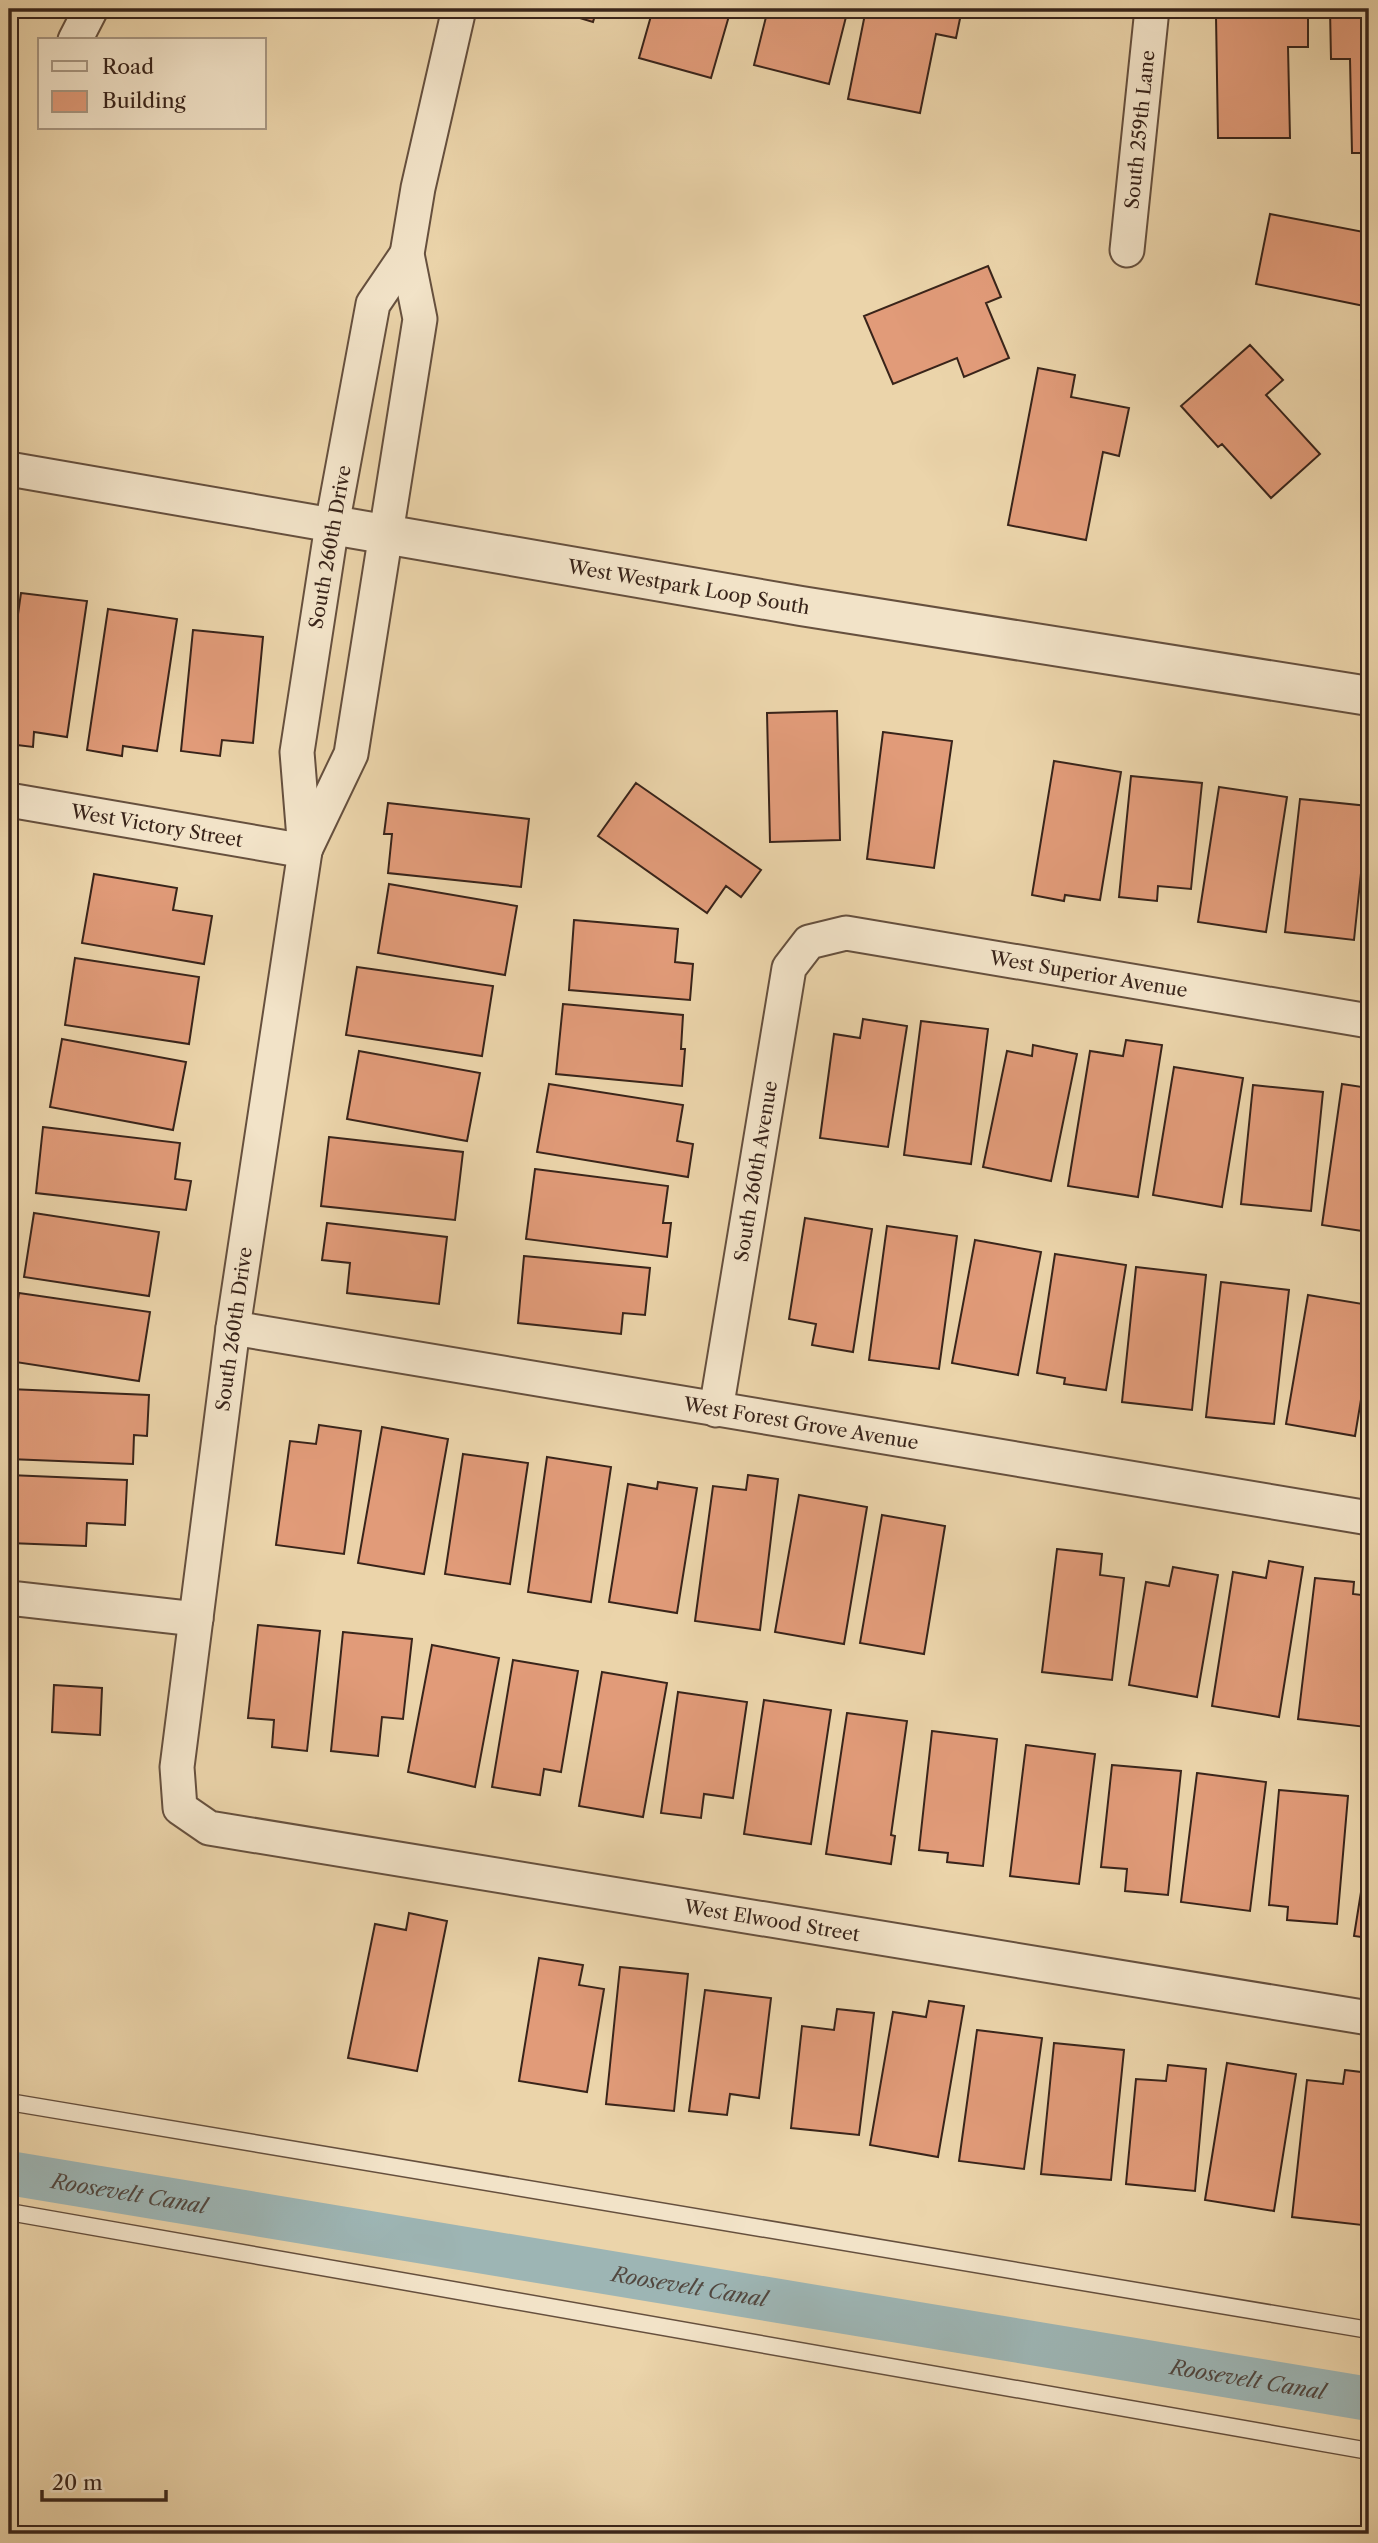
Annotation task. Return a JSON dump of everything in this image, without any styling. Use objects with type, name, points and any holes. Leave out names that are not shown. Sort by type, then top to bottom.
[{"type":"street","points":[[76,38],[91,9]]},
{"type":"street","name":"South 260th Drive","points":[[305,851],[351,754],[420,318],[407,254],[418,188],[459,9]]},
{"type":"street","name":"South 259th Lane","points":[[1128,250],[1152,9]]},
{"type":"street","name":"South 260th Drive","points":[[180,1808],[177,1767],[233,1328],[305,851],[297,752],[332,525],[373,304],[407,254]]},
{"type":"street","name":"West Westpark Loop South","points":[[9,469],[801,606],[1369,696]]},
{"type":"street","name":"West Victory Street","points":[[9,800],[305,851]]},
{"type":"street","name":"West Superior Avenue","points":[[809,942],[846,933],[1369,1021]]},
{"type":"street","name":"South 260th Avenue","points":[[716,1410],[789,968],[809,942]]},
{"type":"street","name":"West Forest Grove Avenue","points":[[233,1328],[1369,1518]]},
{"type":"street","points":[[9,1598],[196,1619]]},
{"type":"street","name":"West Elwood Street","points":[[180,1808],[209,1828],[1369,2018]]},
{"type":"lane","points":[[9,2102],[1369,2330]]},
{"type":"lane","points":[[9,2212],[1369,2451]]},
{"type":"building","points":[[550,9],[597,9],[593,22]]},
{"type":"building","points":[[653,9],[731,9],[711,78],[639,58]]},
{"type":"building","points":[[768,9],[848,9],[829,84],[754,65]]},
{"type":"building","points":[[866,9],[962,9],[956,38],[936,34],[920,113],[848,99]]},
{"type":"building","points":[[1330,9],[1369,9],[1369,153],[1352,153],[1350,59],[1331,59]]},
{"type":"building","points":[[1308,14],[1308,47],[1288,47],[1290,138],[1218,138],[1216,16]]},
{"type":"building","points":[[1270,214],[1369,233],[1369,307],[1256,284]]},
{"type":"building","points":[[988,266],[1001,297],[986,303],[1009,358],[964,377],[957,358],[893,384],[864,316]]},
{"type":"building","points":[[1250,345],[1283,380],[1266,395],[1320,454],[1271,498],[1222,444],[1218,447],[1181,406]]},
{"type":"building","points":[[1038,368],[1075,375],[1071,397],[1129,408],[1119,456],[1103,452],[1086,540],[1008,525]]},
{"type":"building","points":[[21,593],[87,601],[67,737],[34,732],[33,747],[9,744],[9,677]]},
{"type":"building","points":[[108,609],[177,619],[157,751],[123,746],[122,756],[87,750]]},
{"type":"building","points":[[193,630],[263,637],[253,743],[222,740],[220,756],[181,751]]},
{"type":"building","points":[[837,711],[840,840],[770,842],[767,713]]},
{"type":"building","points":[[883,732],[952,741],[934,868],[867,859]]},
{"type":"building","points":[[1054,761],[1121,772],[1100,900],[1065,895],[1064,901],[1032,895]]},
{"type":"building","points":[[1131,776],[1202,783],[1191,889],[1158,886],[1157,901],[1119,897]]},
{"type":"building","points":[[636,783],[761,870],[741,897],[726,886],[707,913],[598,836]]},
{"type":"building","points":[[1219,787],[1287,797],[1266,932],[1198,922]]},
{"type":"building","points":[[1300,799],[1368,806],[1354,940],[1285,932]]},
{"type":"building","points":[[388,803],[529,819],[521,887],[388,873],[392,834],[384,834]]},
{"type":"building","points":[[94,874],[177,888],[173,910],[212,916],[204,964],[82,943]]},
{"type":"building","points":[[389,884],[517,906],[505,975],[378,953]]},
{"type":"building","points":[[574,920],[678,929],[675,962],[693,964],[690,1000],[569,990]]},
{"type":"building","points":[[75,958],[199,977],[189,1044],[65,1025]]},
{"type":"building","points":[[357,967],[493,986],[482,1056],[346,1035]]},
{"type":"building","points":[[563,1004],[683,1015],[681,1049],[685,1049],[682,1086],[556,1074]]},
{"type":"building","points":[[863,1019],[907,1026],[888,1147],[820,1138],[834,1034],[860,1038]]},
{"type":"building","points":[[921,1021],[988,1029],[971,1164],[904,1155]]},
{"type":"building","points":[[62,1039],[186,1062],[173,1130],[50,1107]]},
{"type":"building","points":[[1126,1040],[1162,1045],[1138,1197],[1068,1186],[1090,1051],[1123,1056]]},
{"type":"building","points":[[1033,1045],[1077,1054],[1051,1181],[983,1167],[1007,1051],[1032,1056]]},
{"type":"building","points":[[359,1051],[480,1073],[467,1141],[347,1119]]},
{"type":"building","points":[[1174,1067],[1243,1078],[1222,1207],[1153,1195]]},
{"type":"building","points":[[549,1084],[683,1105],[677,1141],[693,1144],[688,1177],[537,1152]]},
{"type":"building","points":[[1342,1084],[1369,1088],[1369,1232],[1322,1225]]},
{"type":"building","points":[[1253,1085],[1323,1092],[1311,1211],[1241,1204]]},
{"type":"building","points":[[43,1127],[180,1143],[175,1179],[191,1181],[186,1210],[36,1193]]},
{"type":"building","points":[[329,1137],[463,1152],[455,1220],[321,1206]]},
{"type":"building","points":[[535,1169],[668,1186],[663,1223],[671,1223],[667,1257],[526,1239]]},
{"type":"building","points":[[34,1213],[159,1232],[149,1296],[24,1277]]},
{"type":"building","points":[[805,1218],[872,1229],[853,1352],[812,1345],[816,1324],[789,1319]]},
{"type":"building","points":[[327,1223],[447,1237],[439,1304],[347,1293],[350,1263],[322,1260]]},
{"type":"building","points":[[887,1226],[957,1236],[939,1369],[869,1360]]},
{"type":"building","points":[[975,1240],[1041,1252],[1018,1375],[952,1363]]},
{"type":"building","points":[[1055,1254],[1126,1265],[1106,1390],[1064,1384],[1065,1378],[1037,1373]]},
{"type":"building","points":[[524,1256],[650,1268],[645,1315],[623,1313],[621,1334],[518,1323]]},
{"type":"building","points":[[1136,1267],[1206,1275],[1192,1410],[1122,1402]]},
{"type":"building","points":[[1221,1282],[1289,1290],[1274,1424],[1206,1417]]},
{"type":"building","points":[[19,1293],[150,1312],[139,1381],[9,1361]]},
{"type":"building","points":[[1308,1295],[1369,1305],[1369,1351],[1355,1436],[1286,1424]]},
{"type":"building","points":[[9,1389],[149,1395],[147,1436],[134,1435],[133,1464],[9,1459]]},
{"type":"building","points":[[319,1425],[361,1431],[344,1554],[276,1545],[290,1441],[316,1444]]},
{"type":"building","points":[[382,1427],[448,1439],[424,1574],[358,1563]]},
{"type":"building","points":[[463,1454],[528,1463],[510,1584],[445,1574]]},
{"type":"building","points":[[547,1457],[611,1467],[591,1602],[528,1592]]},
{"type":"building","points":[[9,1475],[127,1480],[125,1525],[87,1523],[86,1546],[9,1543]]},
{"type":"building","points":[[748,1475],[778,1479],[760,1630],[695,1621],[713,1486],[746,1490]]},
{"type":"building","points":[[658,1482],[697,1488],[677,1613],[609,1602],[628,1484],[657,1489]]},
{"type":"building","points":[[799,1495],[867,1507],[844,1644],[775,1632]]},
{"type":"building","points":[[882,1515],[945,1526],[924,1654],[860,1643]]},
{"type":"building","points":[[1057,1549],[1102,1554],[1100,1575],[1124,1578],[1112,1680],[1042,1672]]},
{"type":"building","points":[[1269,1561],[1303,1567],[1279,1717],[1212,1706],[1233,1572],[1266,1578]]},
{"type":"building","points":[[1173,1567],[1218,1575],[1197,1697],[1129,1685],[1146,1582],[1169,1586]]},
{"type":"building","points":[[1315,1578],[1354,1582],[1353,1594],[1369,1596],[1366,1727],[1298,1719]]},
{"type":"building","points":[[258,1625],[320,1631],[307,1751],[272,1747],[274,1720],[248,1718]]},
{"type":"building","points":[[343,1632],[412,1639],[403,1719],[382,1717],[378,1756],[331,1751]]},
{"type":"building","points":[[432,1645],[499,1658],[475,1787],[408,1772]]},
{"type":"building","points":[[513,1660],[578,1671],[561,1772],[544,1769],[540,1795],[492,1787]]},
{"type":"building","points":[[602,1672],[667,1683],[643,1817],[579,1806]]},
{"type":"building","points":[[54,1685],[102,1688],[100,1735],[52,1732]]},
{"type":"building","points":[[678,1692],[747,1702],[733,1798],[704,1794],[701,1818],[661,1813]]},
{"type":"building","points":[[764,1700],[831,1710],[811,1844],[744,1834]]},
{"type":"building","points":[[847,1713],[907,1721],[891,1835],[895,1836],[891,1864],[826,1854]]},
{"type":"building","points":[[932,1731],[997,1739],[983,1866],[947,1862],[948,1853],[919,1850]]},
{"type":"building","points":[[1026,1745],[1095,1754],[1079,1884],[1010,1876]]},
{"type":"building","points":[[1112,1765],[1181,1771],[1168,1895],[1125,1891],[1127,1869],[1101,1867]]},
{"type":"building","points":[[1197,1773],[1266,1782],[1250,1911],[1181,1902]]},
{"type":"building","points":[[1279,1790],[1348,1796],[1337,1924],[1287,1920],[1288,1907],[1269,1905]]},
{"type":"building","points":[[1369,1842],[1369,1938],[1354,1936]]},
{"type":"building","points":[[409,1913],[447,1921],[417,2071],[348,2058],[375,1924],[406,1930]]},
{"type":"building","points":[[539,1958],[583,1965],[579,1985],[604,1989],[587,2092],[519,2081]]},
{"type":"building","points":[[620,1967],[688,1974],[674,2111],[606,2104]]},
{"type":"building","points":[[705,1990],[771,1998],[759,2098],[730,2094],[727,2115],[689,2111]]},
{"type":"building","points":[[929,2001],[964,2006],[938,2157],[870,2145],[893,2012],[926,2017]]},
{"type":"building","points":[[837,2009],[874,2013],[859,2135],[791,2128],[802,2026],[834,2030]]},
{"type":"building","points":[[977,2030],[1042,2038],[1024,2169],[959,2161]]},
{"type":"building","points":[[1054,2043],[1124,2050],[1111,2180],[1041,2174]]},
{"type":"building","points":[[1227,2063],[1296,2074],[1274,2211],[1205,2200]]},
{"type":"building","points":[[1168,2065],[1206,2069],[1195,2191],[1126,2184],[1136,2079],[1166,2081]]},
{"type":"building","points":[[1345,2070],[1369,2073],[1369,2158],[1362,2225],[1292,2217],[1307,2080],[1343,2084]]},
{"type":"waterway","name":"Roosevelt Canal","points":[[9,2173],[1369,2399]]}]
